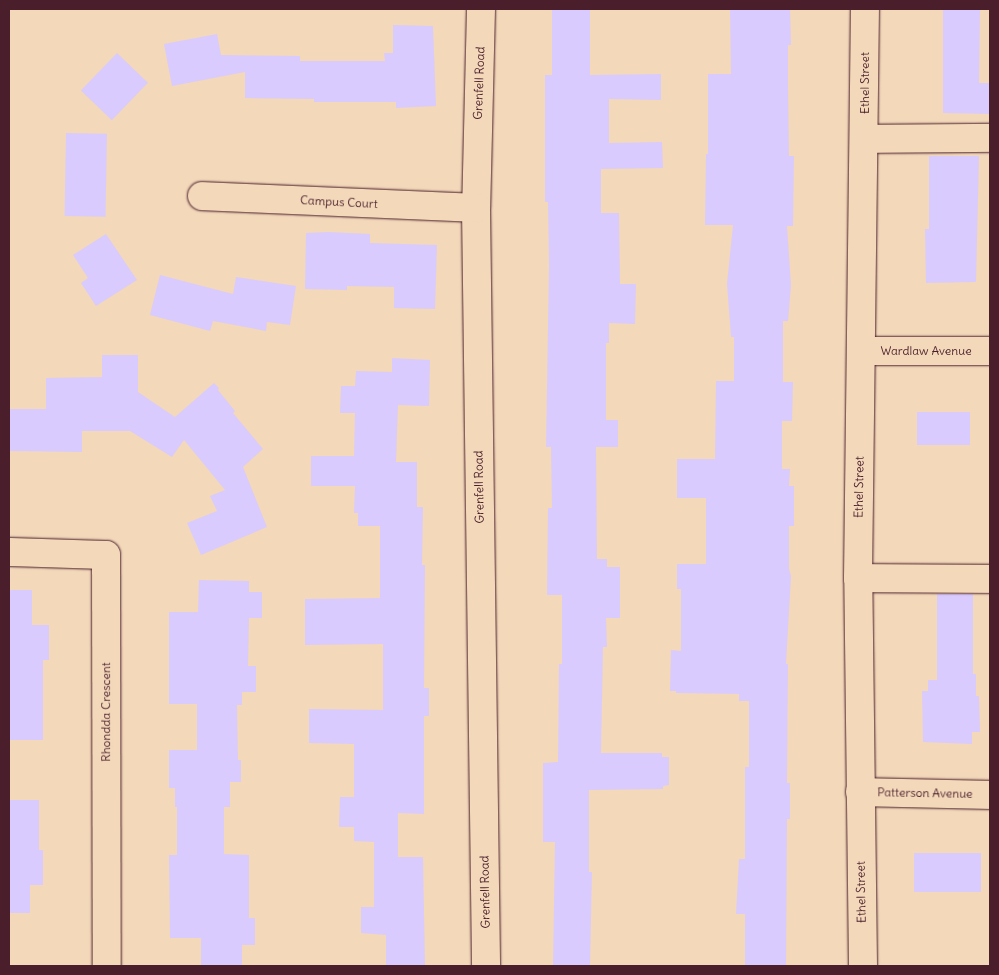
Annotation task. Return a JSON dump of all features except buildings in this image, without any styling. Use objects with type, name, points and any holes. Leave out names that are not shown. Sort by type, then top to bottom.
[{"type":"street","name":"Grenfell Road","points":[[481,9],[476,208],[486,966]]},
{"type":"street","name":"Ethel Street","points":[[863,966],[858,578],[865,139],[865,9]]},
{"type":"street","points":[[865,139],[990,138]]},
{"type":"street","name":"Campus Court","points":[[202,196],[476,208]]},
{"type":"street","name":"Wardlaw Avenue","points":[[861,352],[990,351]]},
{"type":"street","name":"Rhondda Crescent","points":[[9,552],[106,555],[107,966]]},
{"type":"street","points":[[858,578],[990,579]]},
{"type":"street","name":"Patterson Avenue","points":[[860,792],[990,794]]}]
